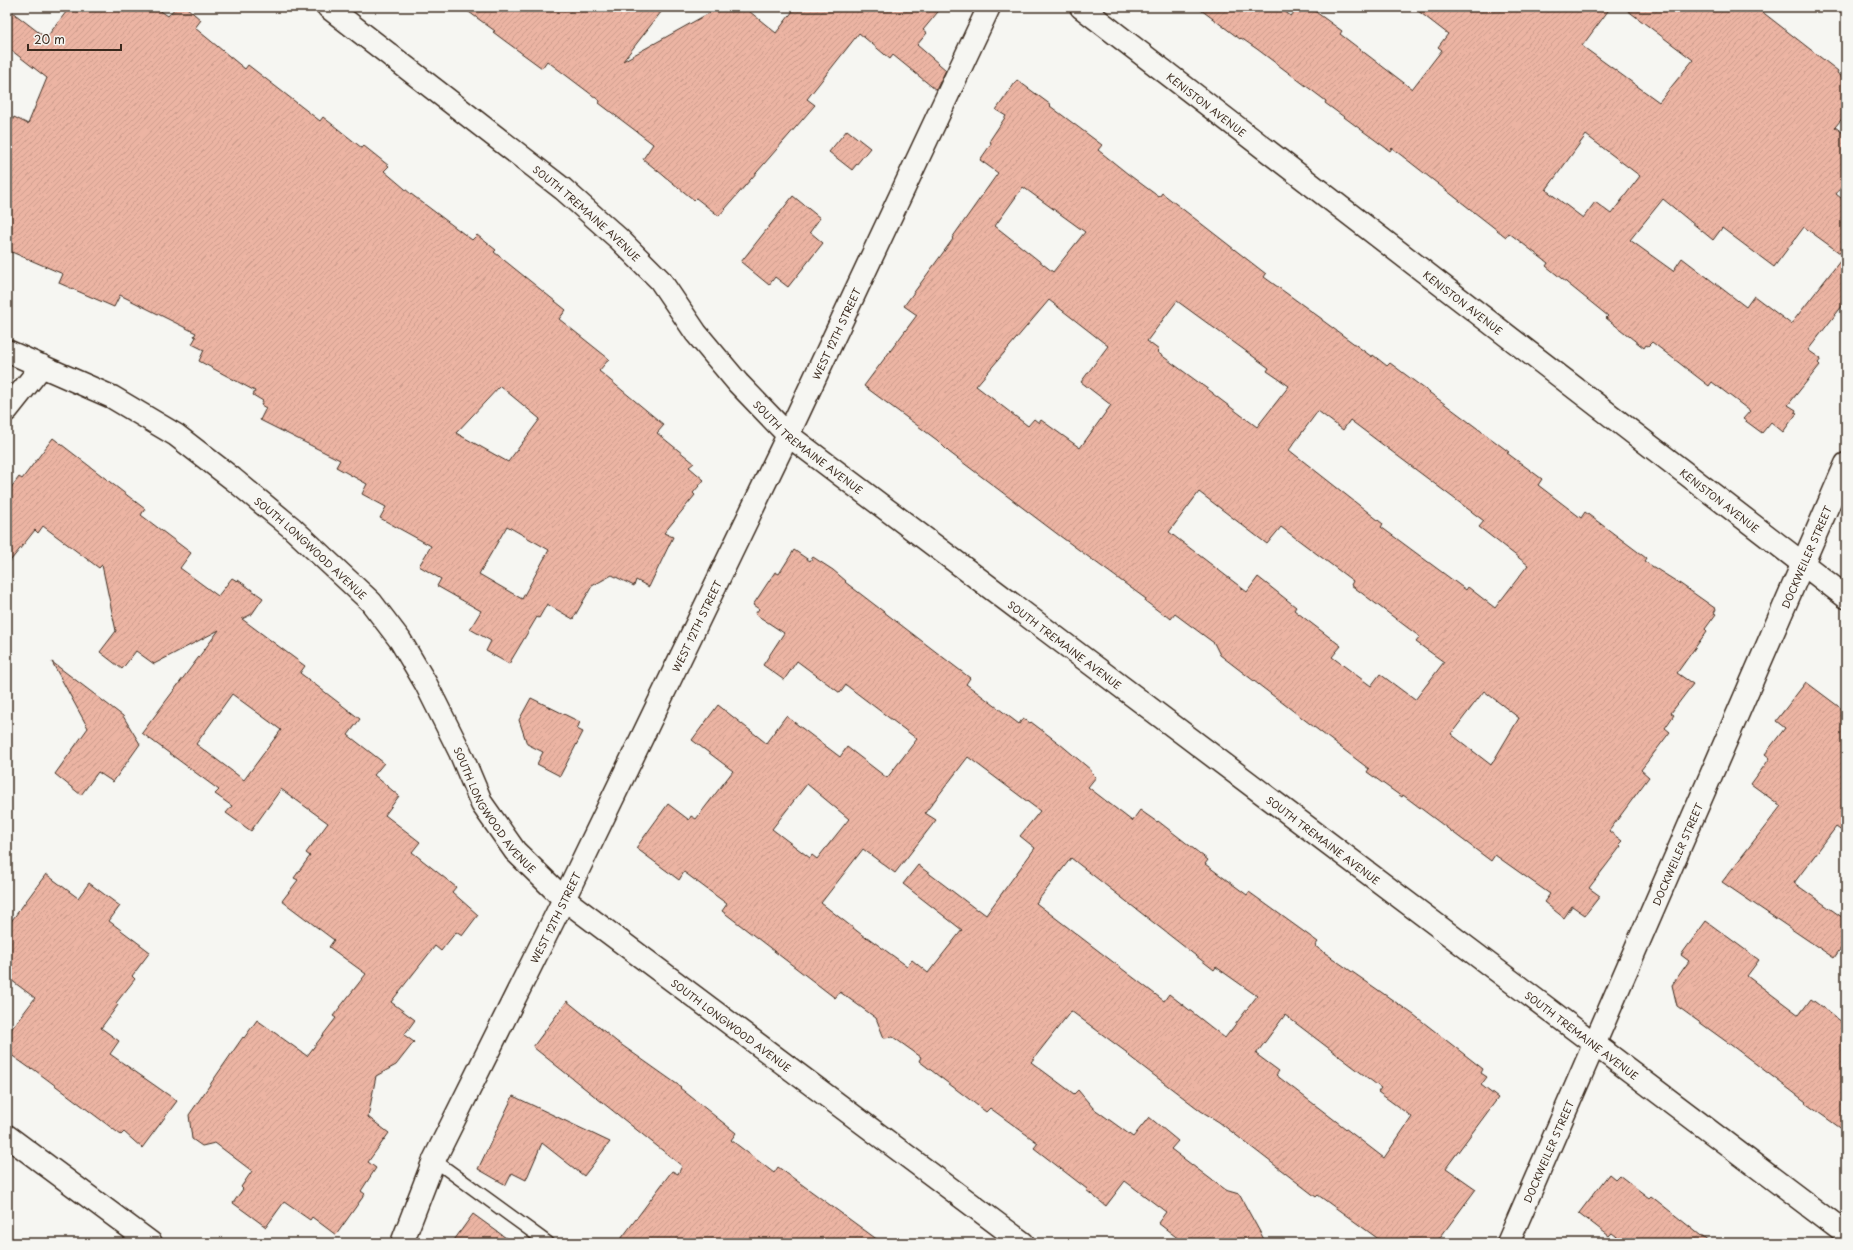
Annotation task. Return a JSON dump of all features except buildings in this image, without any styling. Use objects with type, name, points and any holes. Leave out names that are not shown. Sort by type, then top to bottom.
[{"type":"street","name":"SOUTH TREMAINE AVENUE","points":[[328,7],[563,189],[620,239],[660,280],[696,333],[738,383],[788,435],[1846,1234]]},
{"type":"street","name":"WEST 12TH STREET","points":[[402,1243],[434,1160],[564,899],[788,435],[988,7]]},
{"type":"street","name":"KENISTON AVENUE","points":[[1081,7],[1846,597]]},
{"type":"street","name":"SOUTH LONGWOOD AVENUE","points":[[7,351],[112,397],[176,435],[233,479],[292,528],[371,602],[400,640],[426,684],[460,752],[482,804],[515,851],[564,899],[1023,1243]]},
{"type":"street","points":[[7,410],[42,366]]},
{"type":"street","name":"DOCKWEILER STREET","points":[[1508,1243],[1846,464]]},
{"type":"street","points":[[7,1136],[151,1243]]},
{"type":"lane","points":[[434,1160],[548,1243]]}]
